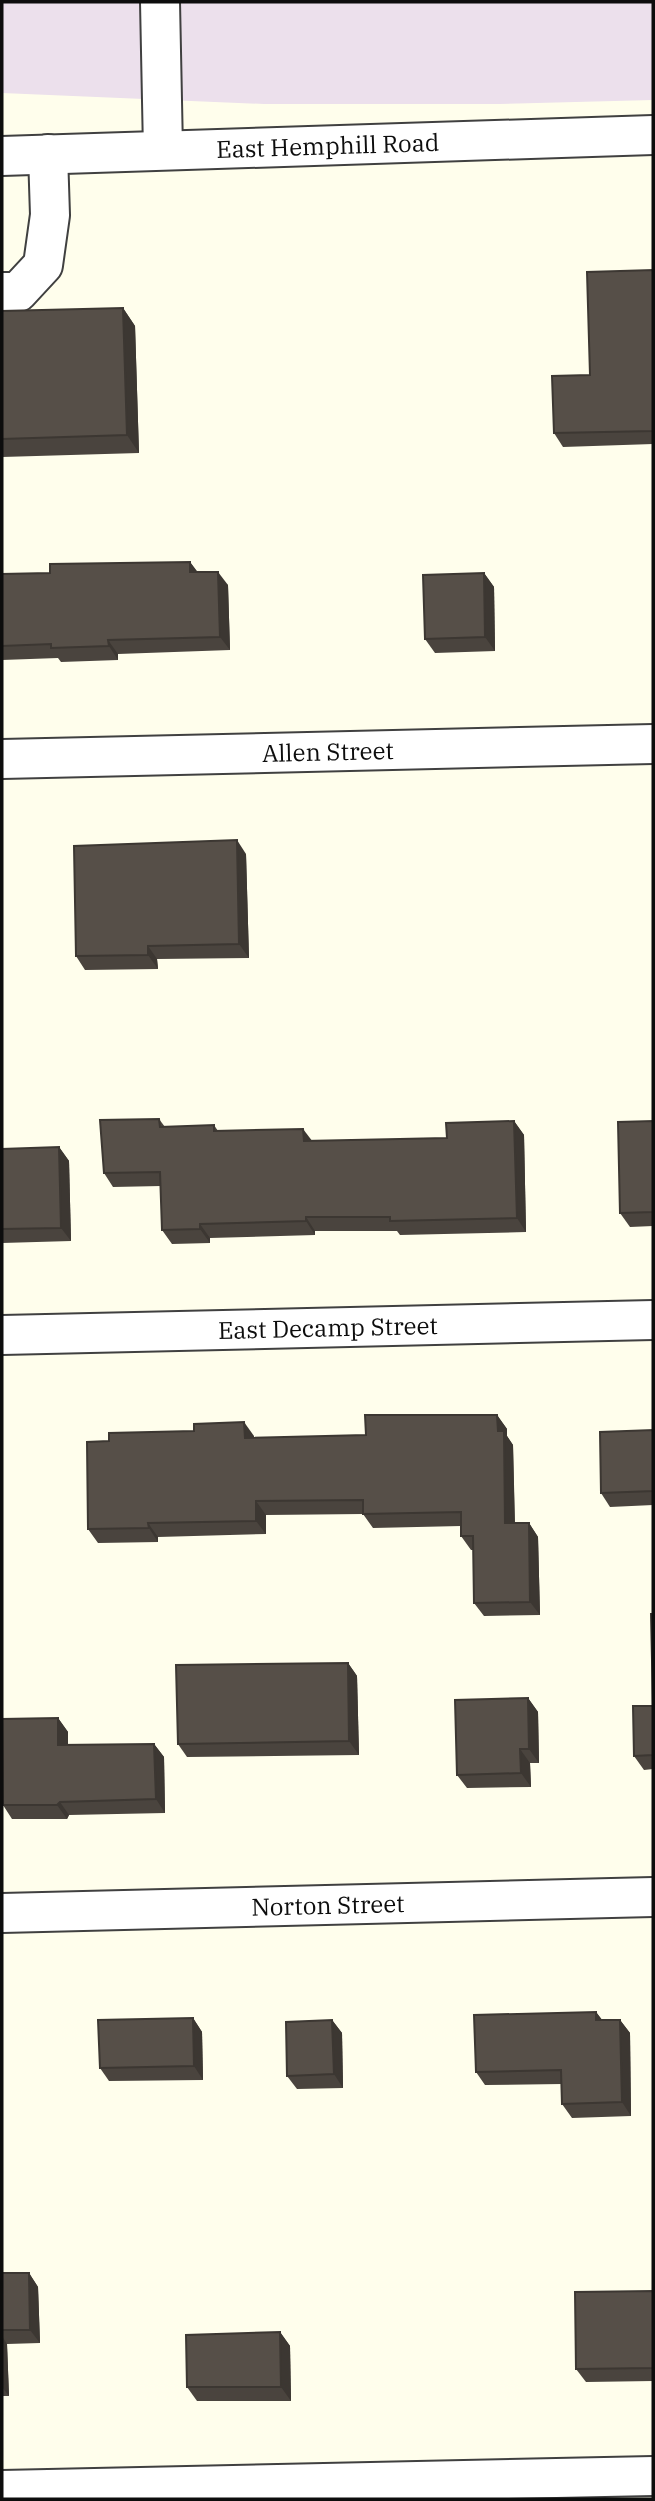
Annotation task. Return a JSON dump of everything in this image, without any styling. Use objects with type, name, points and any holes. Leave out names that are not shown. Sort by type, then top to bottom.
[{"type":"street","points":[[160,2],[163,150]]},
{"type":"street","name":"East Hemphill Road","points":[[2,156],[653,135]]},
{"type":"street","points":[[2,292],[18,292],[43,265],[50,215],[48,155]]},
{"type":"street","name":"Allen Street","points":[[2,759],[653,744]]},
{"type":"street","name":"East Decamp Street","points":[[2,1335],[653,1320]]},
{"type":"street","name":"Norton Street","points":[[2,1913],[653,1897]]},
{"type":"street","points":[[2,2490],[653,2476]]},
{"type":"shaded area","points":[[2,2],[653,2],[653,100],[499,104],[264,104],[2,93]]},
{"type":"building","points":[[653,270],[653,431],[554,433],[552,376],[590,375],[587,272]]},
{"type":"building","points":[[123,308],[127,435],[2,439],[2,311]]},
{"type":"building","points":[[190,562],[190,572],[218,572],[220,637],[108,640],[109,646],[2,646],[2,574],[50,573],[50,564]]},
{"type":"building","points":[[484,573],[485,637],[425,639],[423,575]]},
{"type":"building","points":[[237,840],[239,944],[148,946],[148,955],[76,956],[74,846]]},
{"type":"building","points":[[159,1119],[160,1127],[214,1125],[214,1131],[303,1129],[304,1141],[447,1138],[446,1123],[514,1121],[517,1218],[390,1221],[390,1217],[306,1217],[306,1221],[200,1224],[200,1229],[162,1230],[160,1172],[104,1173],[100,1120]]},
{"type":"building","points":[[653,1121],[653,1212],[620,1213],[618,1122]]},
{"type":"building","points":[[59,1147],[61,1228],[2,1229],[2,1149]]},
{"type":"building","points":[[365,1415],[497,1415],[498,1431],[504,1431],[505,1523],[529,1523],[530,1602],[474,1603],[473,1536],[461,1536],[461,1512],[363,1514],[363,1500],[256,1501],[256,1521],[148,1523],[149,1528],[88,1529],[87,1442],[109,1441],[109,1433],[194,1431],[194,1424],[244,1422],[245,1438],[366,1435]]},
{"type":"building","points":[[653,1430],[653,1491],[601,1493],[600,1432]]},
{"type":"building","points":[[651,1614],[653,1614],[653,1706]]},
{"type":"building","points":[[348,1663],[349,1741],[178,1744],[176,1665]]},
{"type":"building","points":[[528,1698],[529,1749],[520,1749],[521,1773],[457,1775],[455,1700]]},
{"type":"building","points":[[633,1706],[653,1706],[653,1755],[634,1756]]},
{"type":"building","points":[[58,1718],[58,1745],[154,1744],[156,1799],[60,1802],[57,1805],[3,1805],[2,1719]]},
{"type":"building","points":[[596,2012],[596,2020],[620,2020],[622,2102],[562,2104],[561,2070],[476,2072],[474,2015]]},
{"type":"building","points":[[193,2018],[194,2066],[100,2068],[98,2020]]},
{"type":"building","points":[[332,2020],[334,2074],[287,2076],[286,2022]]},
{"type":"building","points":[[2,2273],[29,2273],[30,2330],[2,2330]]},
{"type":"building","points":[[653,2291],[653,2368],[576,2369],[575,2292]]},
{"type":"building","points":[[280,2332],[281,2387],[187,2387],[186,2335]]}]
